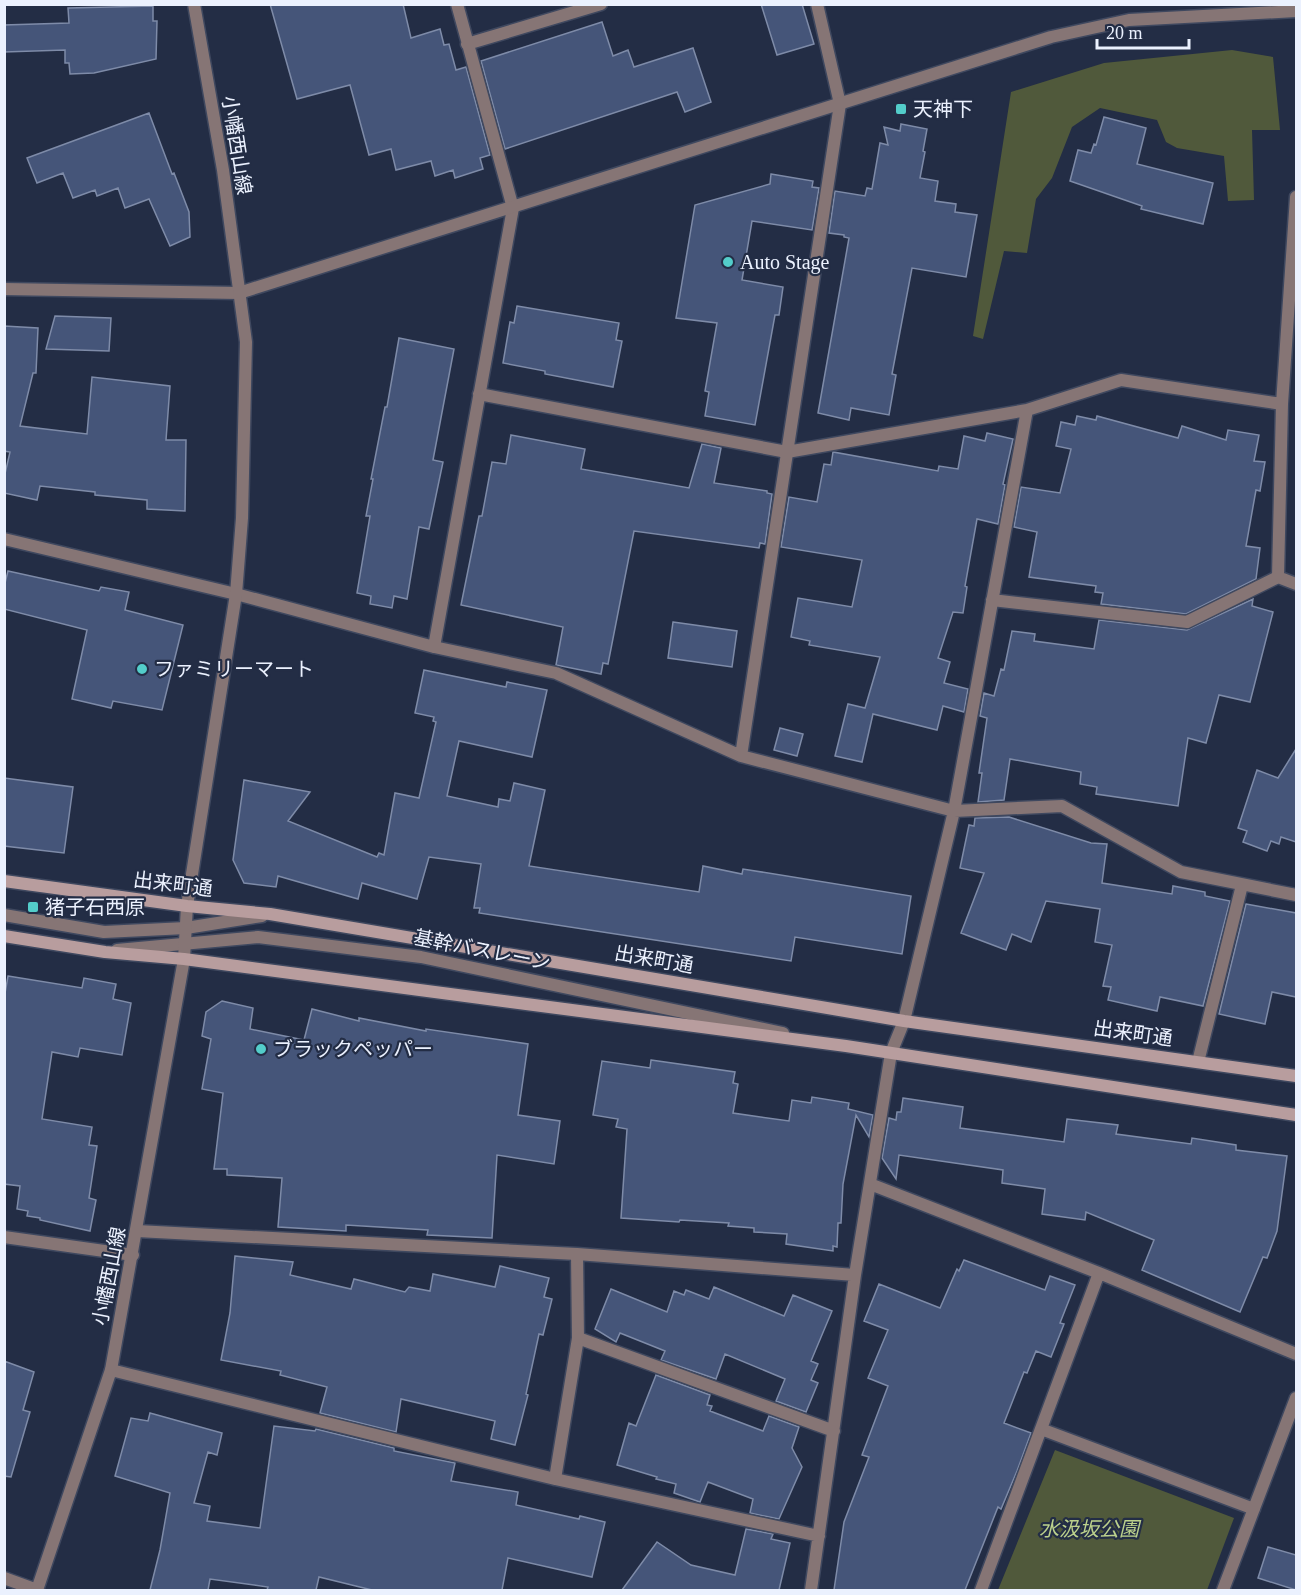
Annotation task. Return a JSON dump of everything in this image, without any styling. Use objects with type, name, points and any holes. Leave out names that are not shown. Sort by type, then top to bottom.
[{"type":"main road","name":"出来町通","points":[[4,881],[187,906],[270,914],[904,1021],[1296,1076]]},
{"type":"main road","points":[[4,936],[846,1046],[1296,1115]]},
{"type":"street","name":"小幡西山線","points":[[37,1590],[111,1370],[184,960],[187,906],[236,594],[242,518],[246,342],[223,170],[194,4]]},
{"type":"street","points":[[434,647],[513,208],[457,4]]},
{"type":"street","points":[[467,44],[601,4]]},
{"type":"street","points":[[741,756],[840,104],[817,4]]},
{"type":"street","points":[[4,289],[239,292],[513,208],[1051,37],[1129,20],[1296,11]]},
{"type":"street","points":[[1278,577],[1282,404],[1296,197]]},
{"type":"street","points":[[479,394],[787,452],[1027,410],[1121,380],[1282,404]]},
{"type":"street","points":[[811,1590],[855,1275],[891,1053],[904,1021],[954,811],[1027,410]]},
{"type":"street","points":[[4,538],[236,594],[434,647],[556,674],[741,756],[954,811],[1062,806],[1181,872],[1296,895]]},
{"type":"street","points":[[993,600],[1187,622],[1278,577],[1296,584]]},
{"type":"street","points":[[1198,1062],[1242,885]]},
{"type":"street","points":[[4,915],[104,932],[186,928],[270,914]]},
{"type":"street","name":"基幹バスレーン","points":[[105,951],[258,937],[420,957],[846,1046]]},
{"type":"street","points":[[870,1184],[1099,1273],[1296,1354]]},
{"type":"street","points":[[137,1231],[577,1254],[855,1275]]},
{"type":"street","points":[[4,1237],[133,1256]]},
{"type":"street","points":[[555,1479],[578,1338],[577,1254]]},
{"type":"street","points":[[981,1590],[1099,1273]]},
{"type":"street","points":[[578,1338],[834,1431]]},
{"type":"street","points":[[111,1370],[555,1479],[819,1536]]},
{"type":"street","points":[[1223,1590],[1296,1398]]},
{"type":"street","points":[[1041,1429],[1254,1509]]},
{"type":"street","points":[[4,1578],[37,1590]]},
{"type":"green space","points":[[1232,50],[1273,57],[1280,130],[1252,130],[1254,200],[1228,201],[1224,156],[1177,148],[1166,142],[1157,120],[1100,108],[1072,127],[1052,178],[1036,199],[1027,253],[1004,251],[983,339],[973,336],[1011,92],[1104,63]]},
{"type":"green space","name":"水汲坂公園","points":[[1055,1450],[1234,1518],[1207,1590],[998,1590]]},
{"type":"building","points":[[270,4],[403,4],[411,38],[440,29],[444,45],[449,44],[456,70],[466,67],[490,155],[480,158],[483,169],[455,178],[453,170],[435,176],[431,161],[396,170],[391,149],[369,155],[350,85],[297,99]]},
{"type":"building","points":[[761,4],[802,4],[814,44],[777,55]]},
{"type":"building","points":[[153,6],[153,21],[157,21],[156,59],[94,73],[70,74],[69,63],[65,63],[65,50],[4,52],[4,25],[69,23],[68,8]]},
{"type":"building","points":[[602,22],[613,56],[628,50],[634,67],[693,48],[711,102],[685,112],[677,92],[505,149],[481,61]]},
{"type":"building","points":[[149,113],[189,212],[190,237],[170,246],[149,199],[125,208],[118,188],[97,196],[95,190],[73,198],[63,173],[37,183],[27,158]]},
{"type":"building","points":[[1104,117],[1146,128],[1137,164],[1213,183],[1203,224],[1141,209],[1142,206],[1070,181],[1078,150],[1091,153],[1094,144],[1096,145]]},
{"type":"building","points":[[901,124],[927,129],[920,178],[938,181],[935,201],[956,204],[955,212],[977,215],[966,277],[912,268],[892,374],[896,375],[889,415],[851,408],[849,420],[818,413],[849,238],[829,233],[835,191],[865,196],[867,188],[872,189],[880,143],[888,145],[884,127],[900,131]]},
{"type":"building","points":[[771,174],[813,181],[812,187],[819,188],[812,230],[752,221],[742,280],[783,287],[779,315],[775,315],[755,425],[705,416],[709,392],[705,391],[717,323],[676,318],[695,205],[770,184]]},
{"type":"building","points":[[517,306],[619,323],[616,340],[622,341],[613,387],[503,363],[510,322],[514,323]]},
{"type":"building","points":[[55,316],[111,318],[109,351],[46,349]]},
{"type":"building","points":[[4,326],[38,328],[36,373],[33,373],[20,426],[87,434],[92,377],[170,386],[166,440],[186,440],[185,511],[147,509],[147,500],[40,486],[37,500],[4,493],[4,478],[10,452],[4,451]]},
{"type":"building","points":[[399,338],[454,349],[433,460],[443,462],[429,529],[419,527],[407,599],[394,596],[392,608],[370,604],[371,596],[357,593],[370,516],[366,516],[373,479],[371,479]]},
{"type":"building","points":[[1077,416],[1096,420],[1097,416],[1178,438],[1182,426],[1226,440],[1228,430],[1259,435],[1254,461],[1265,462],[1260,491],[1256,490],[1246,546],[1260,548],[1256,579],[1186,614],[1101,604],[1103,593],[1095,592],[1096,586],[1029,577],[1037,532],[1014,527],[1021,487],[1060,493],[1071,449],[1056,446],[1061,422],[1075,425]]},
{"type":"building","points":[[987,433],[1013,439],[1003,484],[1005,485],[998,524],[977,519],[965,586],[967,587],[963,613],[953,612],[938,658],[950,662],[944,683],[968,689],[964,712],[943,706],[937,730],[873,714],[862,762],[835,756],[848,704],[865,708],[880,657],[809,645],[810,641],[791,637],[798,598],[852,607],[862,560],[781,547],[789,497],[817,502],[824,464],[831,465],[833,452],[938,471],[939,466],[958,469],[964,436],[985,441]]},
{"type":"building","points":[[511,435],[585,449],[581,469],[689,488],[702,444],[721,448],[714,483],[767,491],[772,494],[765,544],[760,543],[759,548],[634,531],[608,664],[603,663],[601,674],[556,665],[563,627],[461,605],[492,462],[506,464]]},
{"type":"building","points":[[8,571],[99,591],[101,587],[129,592],[125,610],[183,625],[162,710],[113,701],[111,708],[72,699],[87,630],[4,609],[4,587]]},
{"type":"building","points":[[1253,599],[1252,606],[1273,612],[1250,702],[1219,695],[1206,743],[1188,738],[1178,806],[1096,794],[1097,787],[1080,784],[1081,772],[1010,759],[1004,800],[978,802],[982,773],[979,773],[987,718],[980,716],[984,693],[994,696],[1001,669],[1004,670],[1012,631],[1035,634],[1034,641],[1094,649],[1099,620],[1187,630]]},
{"type":"building","points":[[673,622],[737,631],[732,667],[668,658]]},
{"type":"building","points":[[424,670],[506,687],[507,682],[547,690],[532,757],[459,741],[447,796],[498,807],[499,799],[510,801],[514,783],[545,790],[529,866],[699,892],[703,866],[742,874],[743,869],[911,896],[902,954],[795,937],[791,961],[479,913],[480,908],[474,908],[481,864],[429,857],[417,899],[362,883],[358,899],[278,876],[276,887],[244,883],[233,860],[244,780],[310,792],[288,821],[377,857],[379,853],[384,855],[395,793],[419,798],[436,722],[433,721],[434,717],[415,713]]},
{"type":"building","points":[[780,728],[803,734],[797,756],[774,750]]},
{"type":"building","points":[[1296,749],[1296,842],[1281,837],[1279,844],[1271,841],[1267,851],[1243,842],[1247,831],[1238,828],[1257,770],[1278,778]]},
{"type":"building","points":[[4,778],[73,787],[64,853],[4,846]]},
{"type":"building","points":[[1009,817],[1091,843],[1107,844],[1102,883],[1172,894],[1173,886],[1205,892],[1205,896],[1230,901],[1203,1006],[1160,997],[1157,1011],[1108,1000],[1111,987],[1103,986],[1112,945],[1095,942],[1100,909],[1046,901],[1031,942],[1012,934],[1006,950],[961,933],[984,873],[960,868],[969,825],[974,826],[975,818]]},
{"type":"building","points":[[1246,904],[1296,913],[1296,997],[1272,992],[1265,1024],[1219,1014]]},
{"type":"building","points":[[8,976],[82,988],[84,978],[116,984],[113,999],[131,1003],[122,1055],[80,1048],[78,1057],[52,1052],[42,1119],[92,1127],[89,1145],[97,1146],[89,1198],[96,1200],[90,1231],[27,1216],[28,1211],[17,1209],[20,1186],[4,1184],[4,999]]},
{"type":"building","points":[[222,1001],[253,1008],[250,1029],[304,1040],[312,1009],[359,1021],[359,1018],[426,1031],[426,1029],[528,1044],[518,1115],[560,1121],[554,1164],[497,1155],[492,1238],[427,1235],[428,1230],[346,1225],[346,1231],[278,1227],[282,1178],[227,1175],[227,1169],[214,1169],[223,1093],[202,1089],[211,1039],[202,1036],[206,1012]]},
{"type":"building","points":[[651,1060],[735,1072],[733,1083],[738,1084],[733,1113],[789,1121],[792,1100],[811,1103],[812,1097],[849,1103],[848,1109],[873,1115],[869,1137],[856,1115],[843,1184],[837,1247],[833,1246],[833,1251],[786,1244],[787,1234],[754,1232],[754,1228],[728,1226],[729,1223],[621,1218],[627,1129],[616,1127],[618,1119],[593,1115],[602,1061],[650,1068]]},
{"type":"building","points":[[903,1098],[963,1107],[960,1128],[1064,1142],[1067,1119],[1118,1125],[1116,1134],[1191,1144],[1192,1138],[1236,1145],[1236,1150],[1287,1156],[1277,1231],[1267,1258],[1263,1257],[1240,1312],[1142,1270],[1154,1240],[1086,1212],[1085,1220],[1042,1214],[1045,1189],[1002,1183],[1003,1170],[899,1155],[896,1179],[882,1158],[889,1118],[896,1120],[897,1112],[901,1112]]},
{"type":"building","points":[[235,1256],[293,1262],[290,1275],[351,1289],[354,1279],[405,1292],[409,1287],[430,1291],[433,1274],[495,1287],[500,1266],[549,1278],[544,1297],[552,1299],[543,1335],[539,1334],[526,1394],[528,1395],[515,1445],[491,1439],[495,1421],[401,1399],[396,1432],[320,1413],[327,1387],[280,1375],[281,1371],[221,1360],[230,1313]]},
{"type":"building","points":[[964,1260],[1045,1290],[1050,1276],[1075,1285],[1060,1323],[1064,1324],[1051,1357],[1036,1351],[1027,1373],[1024,1372],[1004,1423],[1031,1433],[1017,1471],[1001,1509],[998,1507],[965,1590],[834,1590],[844,1522],[869,1457],[862,1455],[888,1386],[868,1378],[888,1330],[864,1321],[879,1284],[940,1308],[957,1269],[959,1271]]},
{"type":"building","points":[[714,1287],[784,1316],[793,1295],[832,1311],[811,1361],[818,1364],[811,1380],[818,1383],[806,1412],[776,1401],[785,1379],[725,1354],[716,1379],[661,1360],[665,1351],[620,1333],[616,1342],[595,1329],[611,1289],[667,1312],[674,1291],[684,1295],[686,1290],[709,1299]]},
{"type":"building","points":[[4,1361],[34,1372],[23,1410],[30,1412],[11,1477],[4,1476]]},
{"type":"building","points":[[656,1375],[710,1395],[707,1405],[712,1406],[710,1411],[763,1431],[769,1416],[799,1427],[792,1448],[802,1467],[779,1519],[750,1513],[753,1499],[708,1482],[700,1502],[674,1493],[676,1484],[617,1465],[629,1423],[636,1426]]},
{"type":"building","points":[[150,1413],[222,1433],[217,1455],[208,1452],[194,1503],[210,1506],[207,1521],[260,1528],[274,1426],[315,1431],[316,1429],[394,1448],[394,1451],[455,1463],[451,1481],[518,1492],[516,1505],[579,1519],[580,1516],[605,1522],[592,1577],[508,1558],[502,1590],[372,1590],[319,1577],[316,1590],[267,1590],[268,1587],[210,1579],[208,1590],[150,1590],[170,1493],[115,1476],[131,1418],[148,1421]]},
{"type":"building","points":[[746,1529],[773,1534],[771,1539],[790,1543],[779,1590],[622,1590],[657,1542],[691,1565],[735,1575]]},
{"type":"building","points":[[1268,1547],[1296,1555],[1296,1590],[1258,1578]]},
{"type":"place","name":"天神下","points":[[901,109]]},
{"type":"place","name":"Auto Stage","points":[[728,262]]},
{"type":"place","name":"ファミリーマート","points":[[142,669]]},
{"type":"place","name":"猪子石西原","points":[[33,907]]},
{"type":"place","name":"ブラックペッパー","points":[[261,1049]]}]
